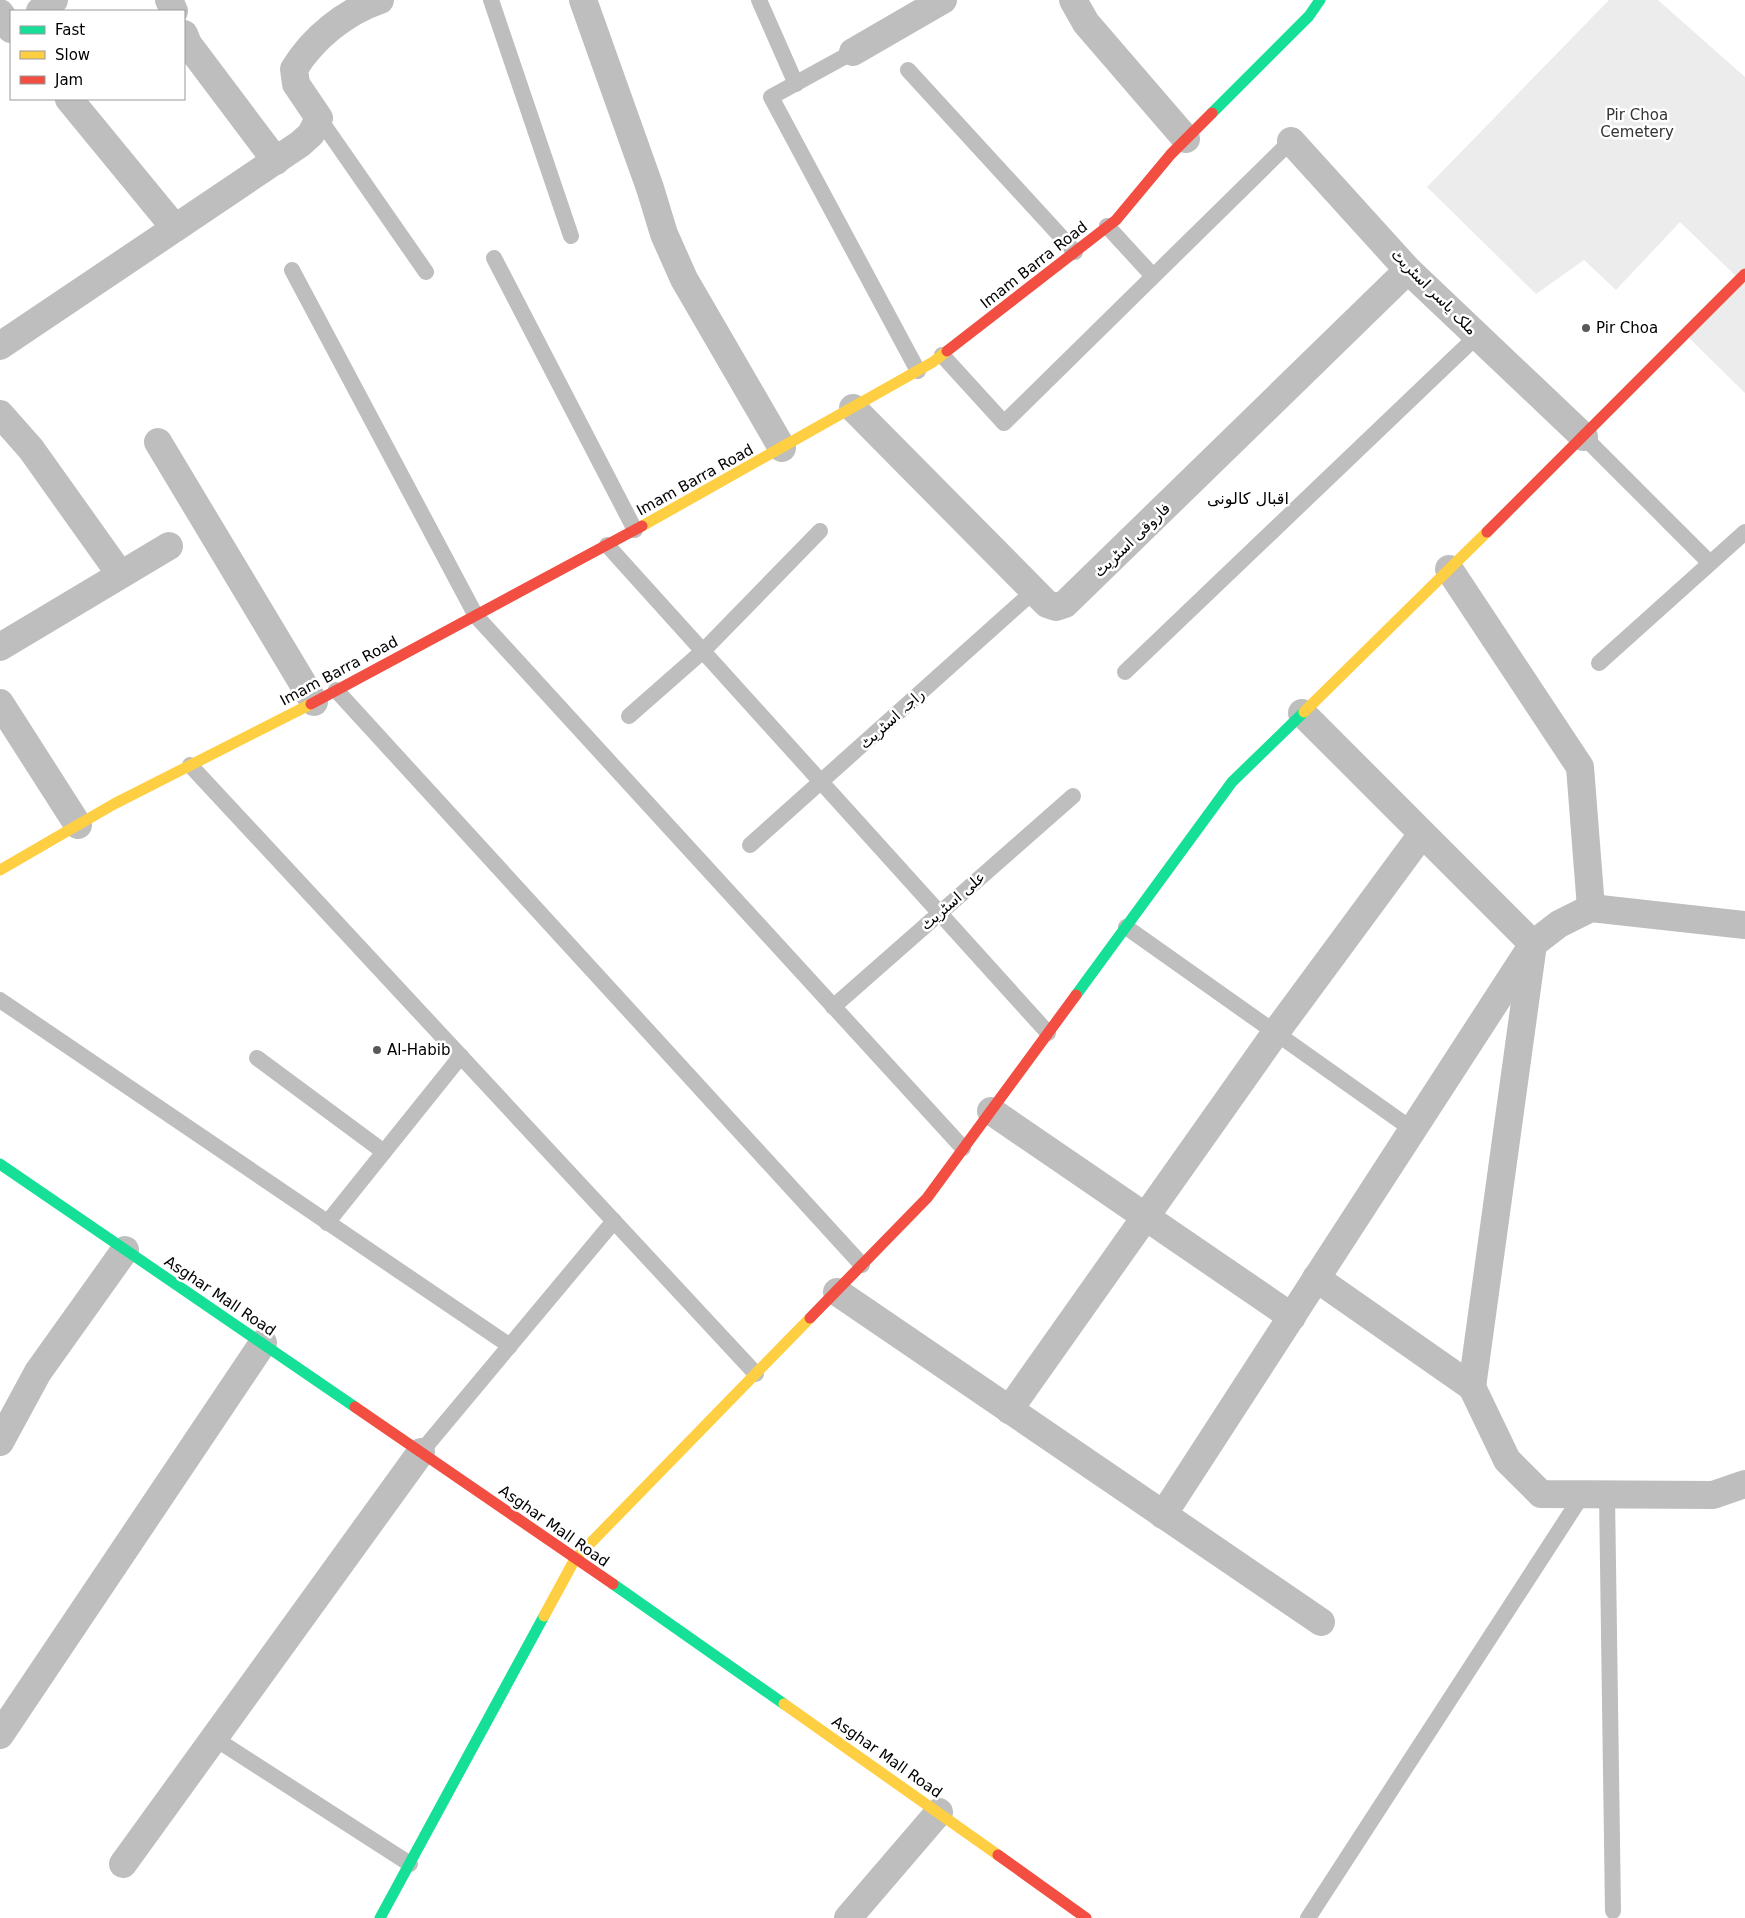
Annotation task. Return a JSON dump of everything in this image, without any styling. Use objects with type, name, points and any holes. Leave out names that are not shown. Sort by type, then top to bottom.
[{"type":"street","points":[[41,10],[54,0]]},
{"type":"street","points":[[583,0],[650,188],[664,234],[684,279],[782,448]]},
{"type":"street","points":[[853,52],[943,0]]},
{"type":"street","points":[[1073,0],[1086,22],[1186,139]]},
{"type":"street","name":"Imam Barra Road","points":[[0,870],[78,825],[190,765],[325,696],[635,530],[918,371],[942,355],[1116,220],[1171,154],[1309,16],[1320,0]]},
{"type":"street","points":[[0,346],[276,161],[311,134],[319,118],[296,84],[294,69],[300,58],[326,32],[348,15],[372,1]]},
{"type":"street","points":[[0,13],[10,28]]},
{"type":"street","points":[[185,36],[188,44],[276,161]]},
{"type":"street","points":[[0,45],[10,37]]},
{"type":"street","points":[[69,100],[175,228]]},
{"type":"street","name":"ملک یاسر اسٹریٹ","points":[[1291,141],[1408,270],[1584,437]]},
{"type":"street","name":"فاروقی اسٹریٹ","points":[[854,408],[1047,604],[1056,607],[1066,604],[1408,270]]},
{"type":"street","points":[[380,1918],[575,1559],[927,1198],[1232,782],[1584,437],[1745,274]]},
{"type":"street","points":[[0,414],[31,449],[120,574]]},
{"type":"street","points":[[158,442],[325,696]]},
{"type":"street","points":[[0,646],[169,546]]},
{"type":"street","points":[[1448,569],[1580,768],[1591,908]]},
{"type":"street","points":[[0,703],[78,825]]},
{"type":"street","points":[[1302,713],[1533,944]]},
{"type":"street","points":[[1009,1410],[1276,1032],[1422,834]]},
{"type":"street","points":[[1163,1515],[1533,944],[1559,924],[1591,908],[1745,925]]},
{"type":"street","points":[[1472,1387],[1533,944]]},
{"type":"street","points":[[990,1111],[1292,1317]]},
{"type":"street","name":"Asghar Mall Road","points":[[0,1164],[421,1452],[939,1812],[1086,1918]]},
{"type":"street","points":[[0,1442],[38,1372],[125,1250]]},
{"type":"street","points":[[1316,1278],[1472,1387],[1506,1460],[1542,1494],[1713,1495],[1745,1484]]},
{"type":"street","points":[[837,1292],[1321,1622]]},
{"type":"street","points":[[0,1735],[263,1343]]},
{"type":"street","points":[[123,1864],[421,1452]]},
{"type":"street","points":[[848,1918],[939,1812]]},
{"type":"lane","points":[[491,0],[571,236]]},
{"type":"lane","points":[[760,0],[796,84]]},
{"type":"lane","points":[[853,52],[771,97],[918,371]]},
{"type":"lane","points":[[908,70],[1075,252]]},
{"type":"lane","points":[[319,118],[426,272]]},
{"type":"lane","points":[[942,355],[1004,423],[1291,141]]},
{"type":"lane","points":[[1107,226],[1153,276]]},
{"type":"lane","points":[[494,258],[635,530]]},
{"type":"lane","points":[[292,270],[476,616],[963,1148]]},
{"type":"lane","points":[[1125,672],[1478,335]]},
{"type":"lane","points":[[1584,437],[1710,563]]},
{"type":"lane","points":[[629,716],[703,651],[820,531]]},
{"type":"lane","points":[[1599,662],[1745,532]]},
{"type":"lane","points":[[607,545],[1048,1033]]},
{"type":"lane","name":"راجہ اسٹریٹ","points":[[750,845],[1034,591]]},
{"type":"lane","points":[[325,696],[862,1265]]},
{"type":"lane","points":[[190,765],[756,1374]]},
{"type":"lane","name":"علی اسٹریٹ","points":[[833,1007],[1073,796]]},
{"type":"lane","points":[[1126,927],[1413,1130]]},
{"type":"lane","points":[[0,1000],[510,1346]]},
{"type":"lane","points":[[327,1222],[461,1056]]},
{"type":"lane","points":[[257,1058],[384,1152]]},
{"type":"lane","points":[[421,1452],[614,1221]]},
{"type":"lane","points":[[1595,1494],[1613,1911]]},
{"type":"lane","points":[[1308,1918],[1595,1494]]},
{"type":"lane","points":[[214,1738],[410,1864]]},
{"type":"green space","name":"Pir Choa Cemetery","points":[[1609,0],[1658,0],[1745,77],[1745,393],[1685,334],[1739,279],[1680,222],[1616,290],[1584,260],[1536,294],[1427,187]]},
{"type":"traffic: fast","points":[[1212,113],[1309,16],[1320,0]]},
{"type":"traffic: fast","points":[[1076,995],[1232,782],[1304,712]]},
{"type":"traffic: fast","points":[[0,1164],[355,1407]]},
{"type":"traffic: fast","points":[[613,1584],[784,1704]]},
{"type":"traffic: fast","points":[[380,1918],[544,1616]]},
{"type":"traffic: slow","points":[[642,526],[933,362],[947,351]]},
{"type":"traffic: slow","points":[[1304,712],[1487,532]]},
{"type":"traffic: slow","points":[[0,870],[114,804],[311,704]]},
{"type":"traffic: slow","points":[[544,1616],[575,1559],[810,1318]]},
{"type":"traffic: slow","points":[[784,1704],[998,1855]]},
{"type":"traffic: jam","points":[[947,351],[1116,220],[1171,154],[1212,113]]},
{"type":"traffic: jam","points":[[1487,532],[1745,274]]},
{"type":"traffic: jam","points":[[311,704],[642,526]]},
{"type":"traffic: jam","points":[[810,1318],[927,1198],[1076,995]]},
{"type":"traffic: jam","points":[[355,1407],[613,1584]]},
{"type":"traffic: jam","points":[[998,1855],[1086,1918]]},
{"type":"place","name":"Pir Choa","points":[[1586,328]]},
{"type":"place","name":"Al-Habib","points":[[377,1050]]},
{"type":"district","name":"اقبال کالونی","points":[[1248,498]]}]
